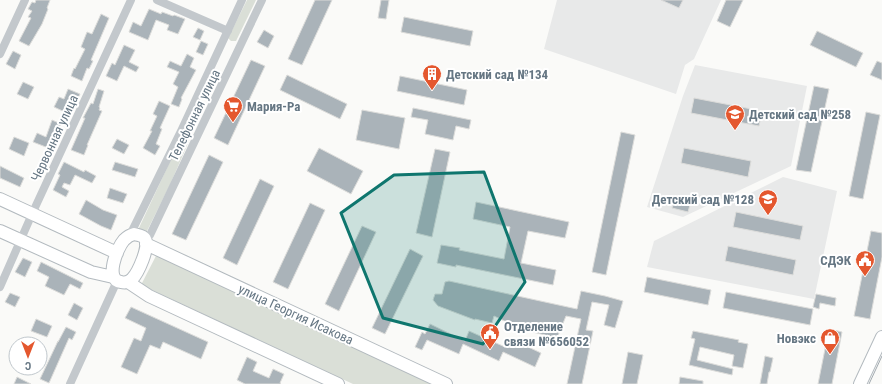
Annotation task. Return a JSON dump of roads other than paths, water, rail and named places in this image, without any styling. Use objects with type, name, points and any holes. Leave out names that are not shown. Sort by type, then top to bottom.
[{"type":"street","points":[[0,54],[26,0]]},
{"type":"street","name":"Червонная улица","points":[[0,287],[32,214],[131,0]]},
{"type":"street","points":[[157,0],[228,31]]},
{"type":"street","name":"Телефонная улица","points":[[130,235],[182,129],[242,0]]},
{"type":"street","name":"Телефонная улица","points":[[146,241],[262,0]]},
{"type":"street","points":[[0,199],[117,253]]},
{"type":"street","points":[[0,231],[92,272],[120,280],[149,296],[338,384]]},
{"type":"street","points":[[120,280],[113,271],[113,264],[122,244],[130,235]]},
{"type":"street","name":"улица Георгия Исакова","points":[[130,235],[138,235],[146,241],[443,383]]},
{"type":"street","points":[[120,280],[132,279],[140,266],[145,252],[146,241]]},
{"type":"street","points":[[70,384],[120,280]]},
{"type":"street","points":[[860,384],[882,337]]},
{"type":"tram line","points":[[869,384],[882,356]]},
{"type":"place","name":"Детский сад №134","points":[[432,91]]},
{"type":"place","name":"Мария-Ра","points":[[233,123]]},
{"type":"place","name":"Детский сад №258","points":[[735,131]]},
{"type":"place","name":"Детский сад №128","points":[[768,216]]},
{"type":"place","name":"СДЭК","points":[[865,277]]},
{"type":"place","name":"Отделение связи №656052","points":[[490,350]]},
{"type":"place","name":"Новэкс","points":[[830,355]]}]
